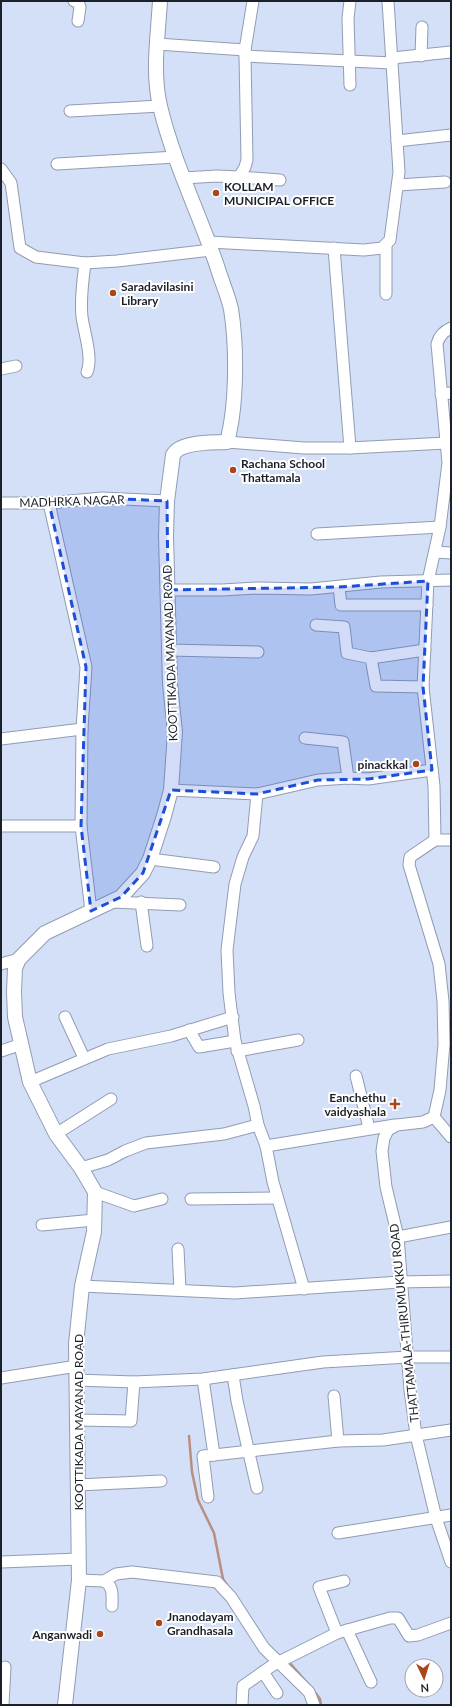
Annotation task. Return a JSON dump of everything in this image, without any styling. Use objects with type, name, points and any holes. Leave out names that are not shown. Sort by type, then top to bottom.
[{"type":"main road","points":[[160,1],[155,74],[160,106],[183,178],[210,246],[231,308],[235,356],[232,424],[227,442]]},
{"type":"main road","name":"KOOTTIKADA MAYANAD ROAD","points":[[19,959],[45,933],[121,897],[143,873],[150,859],[171,790],[175,732],[170,684],[166,536],[167,501],[173,455],[183,446],[227,442]]},
{"type":"main road","points":[[19,959],[15,968],[15,1017],[30,1082],[56,1134],[81,1168],[95,1192]]},
{"type":"main road","name":"KOOTTIKADA MAYANAD ROAD","points":[[65,1705],[79,1580],[76,1344],[82,1286],[94,1232],[95,1192]]},
{"type":"street","points":[[74,1],[78,2],[80,7],[78,21]]},
{"type":"street","points":[[239,177],[247,160],[245,53],[252,1]]},
{"type":"street","points":[[350,1],[348,18],[350,85]]},
{"type":"street","points":[[1,169],[11,183],[20,248],[36,257],[85,263],[117,261],[210,246],[382,248],[390,240],[398,185],[397,141],[388,1]]},
{"type":"street","points":[[421,56],[422,27]]},
{"type":"street","points":[[157,44],[245,53],[350,61],[392,61],[451,52]]},
{"type":"street","points":[[70,111],[160,106]]},
{"type":"street","points":[[397,141],[451,135]]},
{"type":"street","points":[[57,164],[176,158]]},
{"type":"street","points":[[183,178],[217,176],[280,180]]},
{"type":"street","points":[[398,185],[445,182]]},
{"type":"street","points":[[386,244],[386,294]]},
{"type":"street","points":[[334,248],[350,448]]},
{"type":"street","points":[[85,263],[82,316],[86,334],[89,367],[87,372]]},
{"type":"street","points":[[435,840],[432,770],[423,687],[428,581],[448,490],[446,393],[437,344],[438,340],[445,331],[451,328]]},
{"type":"street","points":[[1,369],[16,366]]},
{"type":"street","points":[[227,442],[304,448],[350,448],[446,443]]},
{"type":"street","name":"MADHRKA NAGAR","points":[[1,502],[49,503],[102,498],[167,501]]},
{"type":"street","points":[[49,503],[86,667],[82,729],[81,826],[91,911]]},
{"type":"street","points":[[317,534],[440,527]]},
{"type":"street","points":[[435,552],[451,553]]},
{"type":"street","points":[[168,590],[339,587],[381,582],[451,580]]},
{"type":"street","points":[[339,587],[341,605],[427,605]]},
{"type":"street","points":[[316,625],[344,627],[347,653],[371,658],[425,650]]},
{"type":"street","points":[[169,650],[258,652]]},
{"type":"street","points":[[371,658],[376,686],[423,687]]},
{"type":"street","points":[[1,739],[82,729]]},
{"type":"street","points":[[305,738],[343,742],[348,778]]},
{"type":"street","points":[[171,790],[257,794],[318,780],[348,778],[368,779],[432,770]]},
{"type":"street","points":[[257,794],[252,836],[243,856],[235,884],[227,950],[229,993],[236,1046],[254,1106],[258,1125],[266,1146],[277,1198],[304,1289]]},
{"type":"street","points":[[1,826],[81,826]]},
{"type":"street","points":[[266,1146],[343,1135],[369,1128],[423,1122],[434,1117],[446,1089],[447,1001],[439,964],[409,865],[410,857],[435,840],[451,840]]},
{"type":"street","points":[[150,859],[214,867]]},
{"type":"street","points":[[111,902],[141,902],[180,905]]},
{"type":"street","points":[[141,902],[147,946]]},
{"type":"street","points":[[1,964],[19,959]]},
{"type":"street","points":[[65,1017],[84,1058]]},
{"type":"street","points":[[30,1082],[108,1049],[171,1036],[233,1017]]},
{"type":"street","points":[[189,1030],[199,1047],[236,1046],[298,1040]]},
{"type":"street","points":[[1,1051],[22,1044]]},
{"type":"street","points":[[356,1076],[369,1128]]},
{"type":"street","points":[[56,1134],[111,1099]]},
{"type":"street","points":[[434,1117],[451,1137]]},
{"type":"street","points":[[81,1168],[108,1160],[125,1151],[146,1143],[224,1134],[258,1125]]},
{"type":"street","name":"THATTAMALA-THIRUMUKKU ROAD","points":[[397,1125],[388,1130],[384,1138],[382,1151],[386,1187],[398,1237],[400,1282],[410,1390],[416,1435],[436,1518],[451,1562]]},
{"type":"street","points":[[95,1192],[134,1206],[162,1198]]},
{"type":"street","points":[[191,1199],[277,1198]]},
{"type":"street","points":[[42,1225],[94,1220]]},
{"type":"street","points":[[398,1237],[451,1226]]},
{"type":"street","points":[[178,1249],[180,1290]]},
{"type":"street","points":[[82,1286],[235,1293],[451,1280]]},
{"type":"street","points":[[76,1380],[134,1382],[203,1379],[323,1362],[408,1357],[451,1357]]},
{"type":"street","points":[[1,1378],[77,1366]]},
{"type":"street","points":[[233,1375],[237,1401],[257,1488]]},
{"type":"street","points":[[203,1379],[214,1455]]},
{"type":"street","points":[[77,1420],[131,1421],[134,1382]]},
{"type":"street","points":[[334,1396],[338,1441]]},
{"type":"street","points":[[208,1497],[203,1456],[338,1441],[383,1440],[451,1430]]},
{"type":"street","points":[[78,1485],[161,1481]]},
{"type":"street","points":[[338,1533],[451,1515]]},
{"type":"street","points":[[1,1562],[78,1559]]},
{"type":"street","points":[[79,1580],[104,1580],[116,1574],[132,1572],[217,1582],[231,1597],[264,1648],[308,1692],[314,1705]]},
{"type":"street","points":[[104,1580],[109,1583],[112,1589],[112,1606]]},
{"type":"street","points":[[344,1581],[319,1587],[342,1632],[372,1682]]},
{"type":"street","points":[[242,1705],[243,1686],[273,1665],[342,1632],[390,1618],[398,1618],[409,1636],[418,1635],[451,1623]]},
{"type":"street","points":[[4,1705],[5,1667]]},
{"type":"street","points":[[263,1672],[277,1693]]},
{"type":"highlighted area","points":[[102,498],[167,501],[168,590],[339,587],[428,581],[423,687],[432,770],[368,779],[318,780],[257,794],[171,790],[143,873],[121,897],[91,911],[81,826],[86,667],[49,503]]},
{"type":"waterway","points":[[189,1436],[192,1472],[198,1500],[214,1533],[223,1579],[227,1585]]},
{"type":"waterway","points":[[289,1662],[309,1685]]},
{"type":"waterway","points":[[314,1691],[320,1699],[321,1705]]},
{"type":"place","name":"KOLLAM MUNICIPAL OFFICE","points":[[216,193]]},
{"type":"place","name":"Saradavilasini Library","points":[[113,293]]},
{"type":"place","name":"Rachana School Thattamala","points":[[233,470]]},
{"type":"place","name":"pinackkal","points":[[416,764]]},
{"type":"place","name":"Eanchethu vaidyashala","points":[[395,1104]]},
{"type":"place","name":"Jnanodayam Grandhasala","points":[[159,1623]]},
{"type":"place","name":"Anganwadi","points":[[100,1634]]}]
